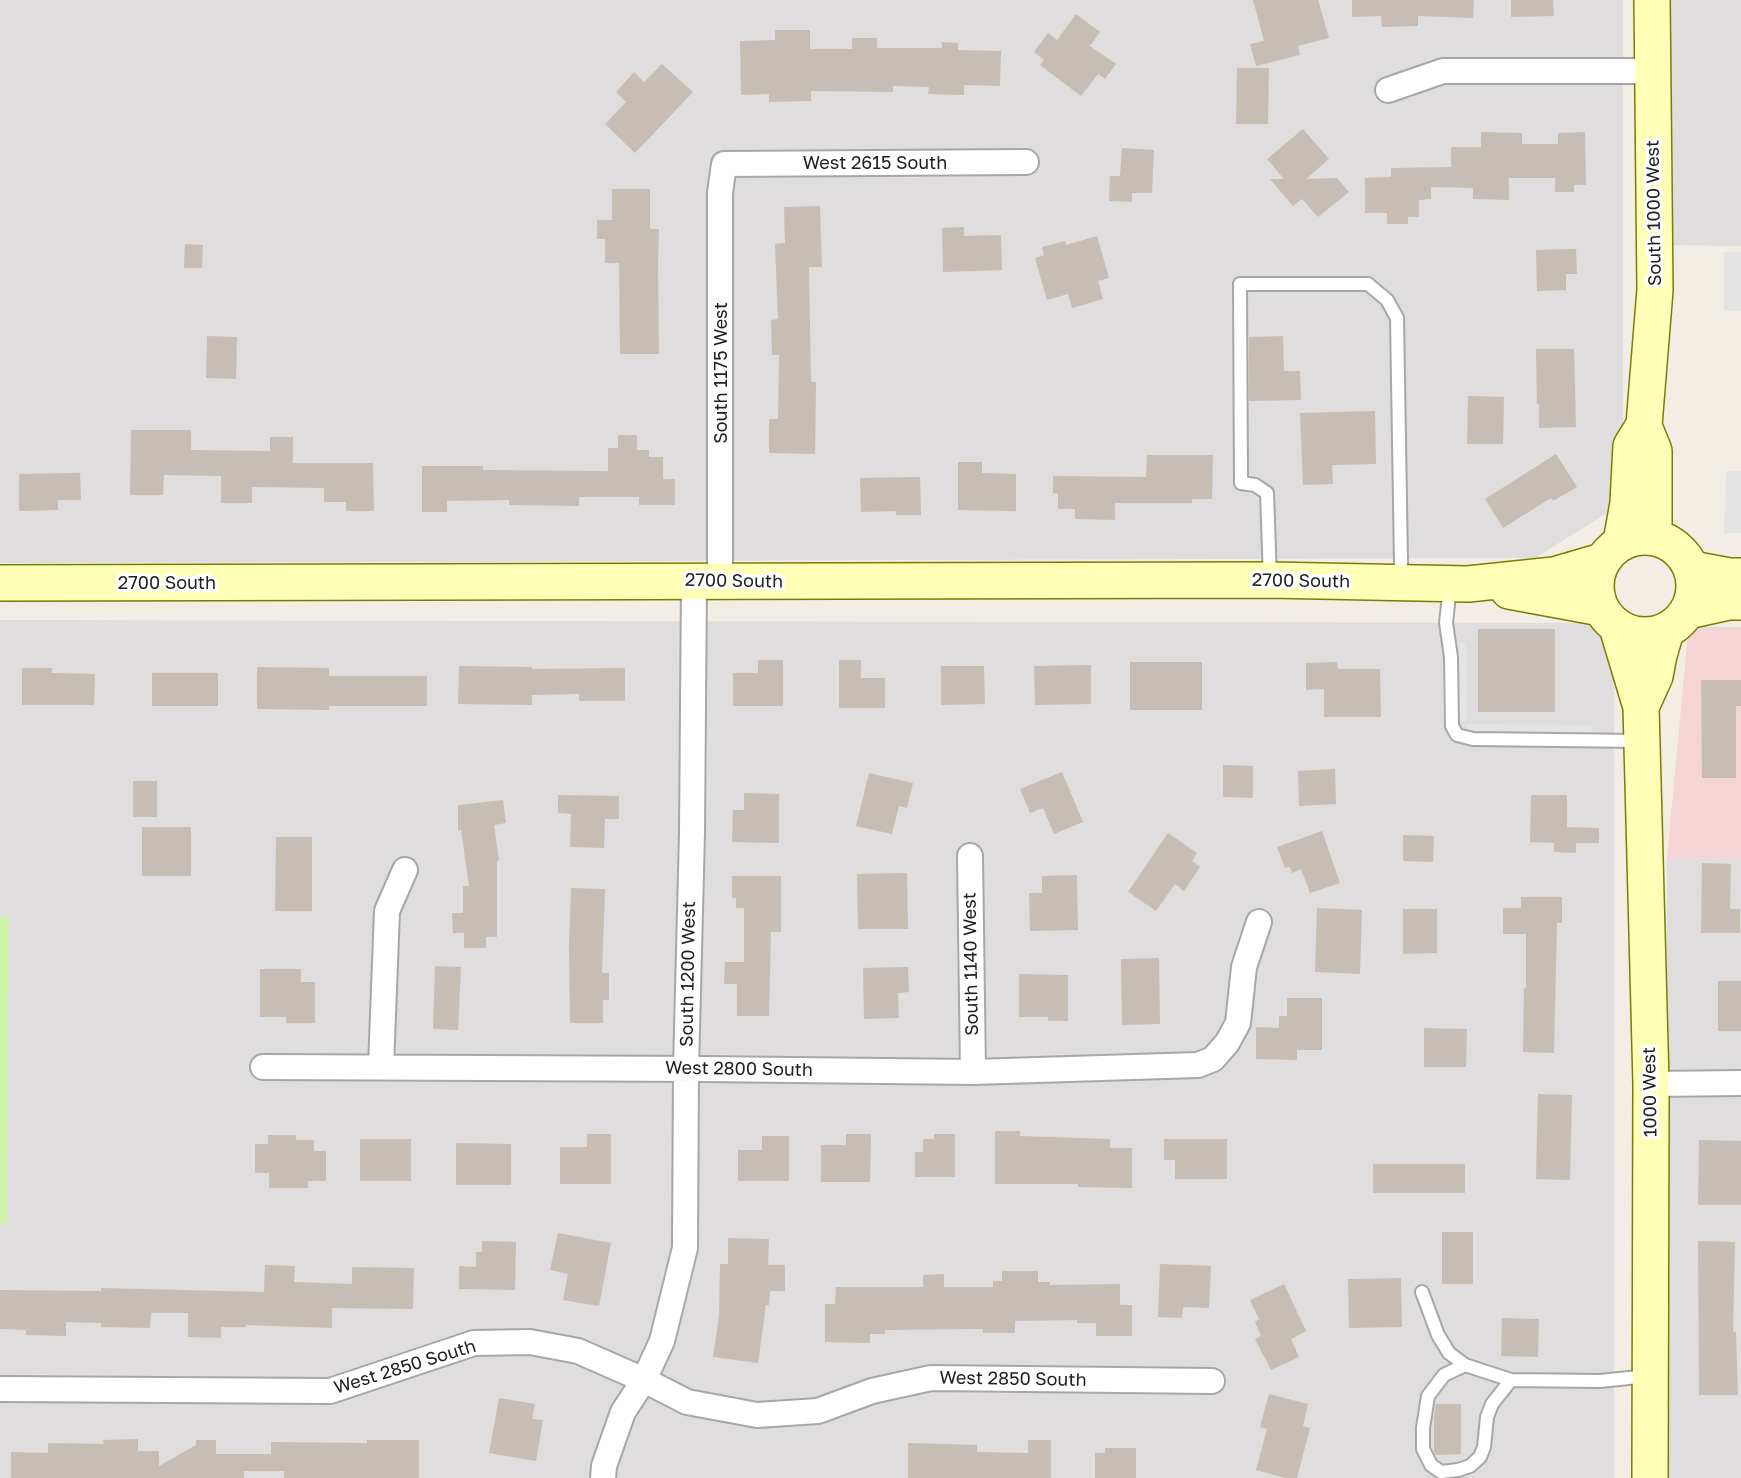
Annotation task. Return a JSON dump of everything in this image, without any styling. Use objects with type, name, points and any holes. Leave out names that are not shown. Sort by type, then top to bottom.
[{"type":"main road","name":"South 1000 West","points":[[1652,0],[1655,290],[1644,425],[1654,451],[1654,536]]},
{"type":"main road","name":"South 1000 West","points":[[1611,552],[1628,503],[1631,446],[1644,425]]},
{"type":"main road","points":[[1459,584],[1554,575],[1611,552],[1634,537],[1654,536],[1675,547],[1685,556],[1692,569],[1695,583],[1693,597],[1659,655],[1656,676],[1641,724]]},
{"type":"main road","points":[[1611,552],[1597,573],[1597,597],[1609,618],[1641,724]]},
{"type":"main road","points":[[1692,569],[1741,576]]},
{"type":"main road","name":"2700 South","points":[[0,583],[1270,580],[1459,584]]},
{"type":"main road","points":[[1459,584],[1609,618],[1628,632],[1641,635],[1654,635],[1677,621],[1729,602],[1741,602]]},
{"type":"main road","name":"1000 West","points":[[1641,724],[1651,1084],[1650,1478]]},
{"type":"street","points":[[1388,90],[1443,71],[1652,71]]},
{"type":"street","name":"West 2615 South","points":[[724,164],[1026,162]]},
{"type":"street","name":"South 1175 West","points":[[707,582],[720,193],[724,164]]},
{"type":"street","name":"South 1200 West","points":[[603,1478],[604,1466],[623,1412],[644,1380],[662,1341],[685,1248],[692,833],[707,582]]},
{"type":"street","name":"South 1140 West","points":[[970,856],[973,1072]]},
{"type":"street","points":[[381,1067],[387,911],[405,870]]},
{"type":"street","name":"West 2800 South","points":[[263,1067],[973,1072],[1198,1066],[1213,1059],[1227,1043],[1238,1023],[1244,967],[1259,922]]},
{"type":"street","points":[[1651,1084],[1741,1083]]},
{"type":"street","name":"West 2850 South","points":[[0,1389],[330,1391],[474,1343],[530,1342],[578,1350],[687,1402],[757,1415],[818,1411],[872,1391],[931,1378],[1212,1381]]},
{"type":"lane","points":[[1270,580],[1267,493],[1255,485],[1241,483],[1240,285],[1368,284],[1387,300],[1397,318],[1401,563],[1399,583]]},
{"type":"lane","points":[[1459,584],[1446,623],[1451,657],[1452,726],[1457,735],[1473,739],[1612,739],[1641,724]]},
{"type":"lane","points":[[1422,1292],[1438,1335],[1449,1353],[1465,1365],[1511,1380],[1600,1381],[1650,1375]]},
{"type":"lane","points":[[1465,1365],[1444,1375],[1428,1396],[1423,1450],[1432,1465],[1441,1472],[1470,1466],[1480,1457],[1492,1404],[1511,1380]]},
{"type":"shaded area","points":[[0,0],[1623,0],[1623,503],[1535,558],[0,563]]},
{"type":"shaded area","points":[[1665,0],[1741,0],[1741,246],[1664,245]]},
{"type":"shaded area","points":[[1724,252],[1741,252],[1741,311],[1724,311]]},
{"type":"shaded area","points":[[1726,471],[1741,471],[1741,533],[1724,533]]},
{"type":"shaded area","points":[[0,620],[1588,623],[1614,646],[1614,1478],[0,1478]]},
{"type":"shaded area","points":[[1697,627],[1741,627],[1741,859],[1667,858],[1688,633]]},
{"type":"shaded area","points":[[1443,643],[1466,643],[1466,721],[1443,721]]},
{"type":"shaded area","points":[[1466,724],[1592,725],[1592,744],[1465,743]]},
{"type":"shaded area","points":[[1667,858],[1741,859],[1741,1478],[1665,1478]]},
{"type":"green space","points":[[0,917],[9,917],[7,1224],[0,1224]]},
{"type":"building","points":[[1253,0],[1318,0],[1329,38],[1298,46],[1300,55],[1256,66],[1250,44],[1264,41]]},
{"type":"building","points":[[1352,0],[1474,0],[1473,18],[1418,16],[1418,26],[1382,27],[1381,16],[1352,17]]},
{"type":"building","points":[[1511,0],[1553,0],[1554,16],[1511,17]]},
{"type":"building","points":[[1076,14],[1100,32],[1090,46],[1116,64],[1105,79],[1098,74],[1081,96],[1040,65],[1044,60],[1034,52],[1048,33],[1057,40]]},
{"type":"building","points":[[775,30],[810,30],[810,49],[852,49],[852,38],[877,38],[877,48],[942,48],[942,42],[958,43],[958,50],[1001,51],[1000,86],[964,85],[964,95],[928,94],[929,87],[893,86],[893,92],[811,91],[811,101],[769,102],[769,94],[741,95],[740,41],[775,40]]},
{"type":"building","points":[[662,64],[693,92],[635,153],[605,124],[626,102],[616,92],[634,72],[644,82]]},
{"type":"building","points":[[1237,68],[1269,68],[1268,124],[1236,124]]},
{"type":"building","points":[[1303,129],[1329,159],[1306,179],[1337,178],[1349,192],[1318,217],[1302,199],[1293,206],[1270,179],[1284,179],[1267,159]]},
{"type":"building","points":[[1481,132],[1522,133],[1522,144],[1558,144],[1558,133],[1585,132],[1586,185],[1574,185],[1574,192],[1555,192],[1555,178],[1509,178],[1509,200],[1473,199],[1473,188],[1431,187],[1431,199],[1419,200],[1419,217],[1408,217],[1408,224],[1387,224],[1387,213],[1365,213],[1365,178],[1391,177],[1391,168],[1451,167],[1451,147],[1481,147]]},
{"type":"building","points":[[1122,148],[1154,150],[1152,193],[1132,193],[1132,202],[1109,201],[1110,176],[1120,176]]},
{"type":"building","points":[[612,189],[650,189],[650,229],[659,229],[659,354],[620,354],[619,263],[605,263],[605,239],[597,239],[597,220],[612,220]]},
{"type":"building","points":[[820,206],[822,267],[809,267],[811,382],[816,382],[815,454],[769,453],[769,419],[778,419],[779,355],[772,355],[771,320],[778,319],[775,244],[785,243],[784,207]]},
{"type":"building","points":[[964,227],[964,236],[1001,235],[1002,270],[943,272],[942,228]]},
{"type":"building","points":[[1097,236],[1109,278],[1098,281],[1103,299],[1072,308],[1068,294],[1047,300],[1035,258],[1044,255],[1042,247],[1065,241],[1066,245]]},
{"type":"building","points":[[185,244],[203,245],[202,268],[184,268]]},
{"type":"building","points":[[1576,249],[1577,274],[1566,274],[1566,290],[1537,291],[1536,250]]},
{"type":"building","points":[[207,336],[237,337],[236,379],[206,378]]},
{"type":"building","points":[[1283,336],[1284,371],[1300,371],[1301,400],[1249,401],[1249,337]]},
{"type":"building","points":[[1536,349],[1574,349],[1576,427],[1539,428]]},
{"type":"building","points":[[1468,396],[1504,397],[1503,444],[1467,444]]},
{"type":"building","points":[[1375,411],[1376,464],[1332,465],[1333,484],[1303,485],[1300,413]]},
{"type":"building","points":[[131,430],[191,430],[191,450],[270,451],[270,437],[293,437],[293,463],[373,463],[374,511],[346,511],[346,502],[324,502],[324,488],[252,487],[252,503],[221,503],[221,476],[164,475],[163,495],[130,495]]},
{"type":"building","points":[[618,435],[637,435],[637,450],[649,450],[649,457],[663,457],[663,479],[675,479],[675,505],[639,505],[639,497],[579,497],[579,506],[509,505],[509,500],[447,501],[447,512],[422,512],[422,466],[483,466],[483,470],[608,471],[608,448],[618,448]]},
{"type":"building","points":[[1556,454],[1577,487],[1553,501],[1551,498],[1503,528],[1485,499]]},
{"type":"building","points":[[1147,455],[1213,455],[1212,499],[1192,499],[1192,503],[1115,503],[1115,520],[1075,519],[1075,509],[1058,509],[1058,494],[1053,493],[1053,476],[1146,477]]},
{"type":"building","points":[[958,462],[982,462],[982,473],[1016,474],[1016,511],[958,510]]},
{"type":"building","points":[[80,473],[81,500],[58,500],[58,510],[19,511],[19,474]]},
{"type":"building","points":[[920,477],[921,515],[896,515],[896,511],[861,512],[860,478]]},
{"type":"building","points":[[1478,629],[1555,629],[1555,712],[1478,712]]},
{"type":"building","points":[[758,660],[783,660],[783,706],[733,706],[733,673],[758,673]]},
{"type":"building","points":[[839,660],[861,660],[861,678],[885,678],[885,708],[839,708]]},
{"type":"building","points":[[1130,662],[1202,662],[1202,710],[1130,710]]},
{"type":"building","points":[[1337,662],[1338,669],[1380,669],[1381,717],[1324,717],[1324,689],[1306,690],[1306,663]]},
{"type":"building","points":[[1091,665],[1091,704],[1035,705],[1034,666]]},
{"type":"building","points":[[459,666],[532,669],[625,668],[625,701],[579,701],[579,694],[532,695],[532,705],[458,704]]},
{"type":"building","points":[[941,666],[984,666],[985,704],[941,705]]},
{"type":"building","points":[[257,667],[329,668],[329,676],[427,676],[427,706],[329,706],[329,710],[257,709]]},
{"type":"building","points":[[22,668],[52,668],[52,673],[95,674],[94,705],[22,705]]},
{"type":"building","points":[[152,673],[218,673],[218,706],[152,706]]},
{"type":"building","points":[[1701,680],[1741,680],[1741,706],[1736,706],[1736,778],[1702,778]]},
{"type":"building","points":[[1223,765],[1253,766],[1253,798],[1223,797]]},
{"type":"building","points":[[1335,769],[1336,804],[1299,806],[1298,771]]},
{"type":"building","points":[[1062,772],[1083,822],[1054,834],[1043,808],[1030,813],[1020,789]]},
{"type":"building","points":[[869,773],[913,783],[907,808],[899,806],[892,834],[856,826]]},
{"type":"building","points":[[133,781],[157,781],[157,817],[133,817]]},
{"type":"building","points":[[744,793],[779,794],[779,843],[732,842],[733,810],[744,810]]},
{"type":"building","points":[[558,795],[619,796],[619,819],[605,819],[604,848],[570,847],[571,814],[558,813]]},
{"type":"building","points":[[1531,795],[1567,795],[1567,827],[1599,828],[1599,843],[1576,843],[1576,853],[1554,852],[1554,843],[1530,842]]},
{"type":"building","points":[[503,800],[506,823],[494,825],[499,860],[497,937],[486,937],[486,948],[464,948],[464,933],[453,933],[452,913],[463,913],[463,886],[469,886],[461,830],[458,831],[458,805]]},
{"type":"building","points":[[142,827],[191,827],[191,876],[142,876]]},
{"type":"building","points":[[1322,831],[1340,883],[1310,893],[1301,869],[1292,873],[1290,867],[1285,868],[1277,847]]},
{"type":"building","points":[[1168,833],[1197,853],[1192,861],[1200,867],[1184,891],[1175,884],[1156,911],[1128,892]]},
{"type":"building","points":[[1403,835],[1434,836],[1433,862],[1403,861]]},
{"type":"building","points":[[276,837],[312,837],[312,911],[275,911]]},
{"type":"building","points":[[1702,863],[1731,864],[1730,909],[1740,909],[1740,933],[1701,933]]},
{"type":"building","points":[[907,873],[908,929],[858,929],[857,874]]},
{"type":"building","points":[[1077,875],[1078,930],[1030,931],[1029,893],[1042,893],[1042,876]]},
{"type":"building","points":[[732,876],[781,876],[781,932],[771,932],[769,1016],[737,1016],[737,984],[724,984],[725,962],[744,962],[744,908],[736,908],[736,898],[732,898]]},
{"type":"building","points":[[571,888],[605,889],[602,973],[609,973],[609,1000],[603,1000],[603,1023],[570,1023]]},
{"type":"building","points":[[1521,897],[1562,897],[1562,923],[1557,923],[1554,1053],[1523,1052],[1526,934],[1503,934],[1503,908],[1521,908]]},
{"type":"building","points":[[1317,908],[1362,910],[1360,974],[1315,972]]},
{"type":"building","points":[[1403,909],[1437,909],[1437,953],[1403,954]]},
{"type":"building","points":[[1159,958],[1160,1024],[1122,1025],[1121,959]]},
{"type":"building","points":[[435,966],[461,967],[458,1030],[433,1029]]},
{"type":"building","points":[[908,967],[909,992],[898,993],[899,1018],[864,1019],[863,968]]},
{"type":"building","points":[[260,969],[301,969],[301,982],[315,982],[315,1023],[286,1023],[286,1017],[260,1017]]},
{"type":"building","points":[[1019,974],[1068,975],[1068,1021],[1048,1021],[1048,1017],[1019,1017]]},
{"type":"building","points":[[1718,981],[1741,981],[1741,1031],[1718,1031]]},
{"type":"building","points":[[1287,998],[1322,998],[1322,1050],[1297,1050],[1297,1060],[1256,1059],[1256,1027],[1279,1028],[1279,1016],[1287,1016]]},
{"type":"building","points":[[1424,1028],[1467,1029],[1466,1067],[1424,1067]]},
{"type":"building","points":[[1538,1094],[1572,1095],[1570,1180],[1536,1179]]},
{"type":"building","points":[[995,1131],[1020,1131],[1020,1136],[1110,1139],[1110,1148],[1132,1148],[1132,1188],[1078,1187],[1078,1184],[995,1184]]},
{"type":"building","points":[[587,1134],[611,1134],[611,1184],[560,1184],[560,1147],[587,1147]]},
{"type":"building","points":[[846,1134],[871,1134],[870,1182],[821,1182],[821,1145],[846,1145]]},
{"type":"building","points":[[934,1134],[955,1134],[955,1177],[915,1177],[915,1152],[923,1152],[923,1139],[934,1139]]},
{"type":"building","points":[[268,1135],[296,1135],[296,1140],[314,1140],[314,1151],[326,1151],[326,1181],[308,1181],[308,1188],[269,1188],[269,1173],[255,1173],[255,1144],[268,1144]]},
{"type":"building","points":[[762,1136],[789,1136],[789,1181],[738,1181],[738,1150],[762,1150]]},
{"type":"building","points":[[360,1139],[411,1139],[411,1181],[360,1181]]},
{"type":"building","points":[[1164,1139],[1227,1139],[1227,1179],[1175,1179],[1175,1160],[1164,1160]]},
{"type":"building","points":[[1699,1140],[1741,1141],[1741,1205],[1698,1205]]},
{"type":"building","points":[[456,1143],[511,1144],[511,1185],[456,1185]]},
{"type":"building","points":[[1373,1164],[1465,1164],[1465,1193],[1373,1193]]},
{"type":"building","points":[[1442,1232],[1473,1232],[1473,1284],[1442,1284]]},
{"type":"building","points":[[558,1233],[611,1243],[599,1306],[563,1300],[568,1274],[550,1270]]},
{"type":"building","points":[[728,1238],[769,1239],[768,1265],[785,1265],[785,1291],[770,1291],[769,1305],[766,1305],[758,1363],[713,1357],[719,1316],[720,1264],[728,1264]]},
{"type":"building","points":[[482,1241],[516,1242],[515,1290],[459,1289],[459,1266],[476,1267],[476,1252],[482,1252]]},
{"type":"building","points":[[1698,1241],[1735,1242],[1733,1332],[1736,1332],[1738,1395],[1699,1395]]},
{"type":"building","points":[[1160,1264],[1211,1266],[1209,1308],[1183,1307],[1182,1318],[1158,1317]]},
{"type":"building","points":[[265,1265],[295,1266],[294,1282],[352,1284],[352,1267],[414,1268],[413,1309],[332,1308],[332,1328],[246,1325],[221,1327],[221,1338],[188,1337],[188,1313],[151,1313],[150,1328],[101,1327],[101,1323],[66,1322],[66,1336],[26,1335],[26,1330],[0,1329],[0,1290],[101,1291],[101,1288],[264,1292]]},
{"type":"building","points":[[1002,1271],[1038,1271],[1038,1282],[1050,1282],[1050,1285],[1120,1284],[1120,1305],[1132,1305],[1132,1336],[1096,1336],[1096,1323],[1077,1323],[1077,1320],[1015,1321],[1015,1333],[983,1333],[983,1329],[885,1330],[885,1334],[870,1334],[870,1343],[825,1342],[825,1304],[835,1304],[836,1287],[923,1287],[923,1275],[944,1274],[944,1287],[993,1287],[993,1281],[1002,1281]]},
{"type":"building","points":[[1401,1278],[1402,1327],[1349,1328],[1348,1279]]},
{"type":"building","points":[[1284,1284],[1306,1331],[1291,1339],[1299,1357],[1271,1370],[1255,1339],[1261,1336],[1255,1322],[1259,1319],[1250,1300]]},
{"type":"building","points":[[1502,1318],[1539,1319],[1538,1357],[1501,1356]]},
{"type":"building","points":[[1269,1394],[1308,1404],[1303,1426],[1310,1428],[1297,1478],[1285,1478],[1256,1470],[1267,1429],[1260,1427]]},
{"type":"building","points":[[499,1398],[535,1404],[532,1419],[543,1420],[536,1461],[489,1453]]},
{"type":"building","points":[[1436,1404],[1461,1404],[1461,1454],[1436,1455],[1434,1452]]},
{"type":"building","points":[[138,1439],[138,1451],[159,1451],[159,1466],[196,1445],[196,1440],[216,1440],[216,1454],[271,1454],[271,1442],[367,1443],[367,1440],[419,1440],[419,1478],[284,1478],[284,1471],[244,1471],[244,1478],[11,1478],[11,1452],[48,1453],[48,1443],[104,1444],[103,1440]]},
{"type":"building","points":[[1028,1440],[1051,1440],[1051,1478],[908,1478],[908,1443],[977,1445],[977,1452],[1028,1453]]},
{"type":"building","points":[[1105,1448],[1136,1448],[1136,1478],[1095,1478],[1095,1453],[1105,1453]]}]
